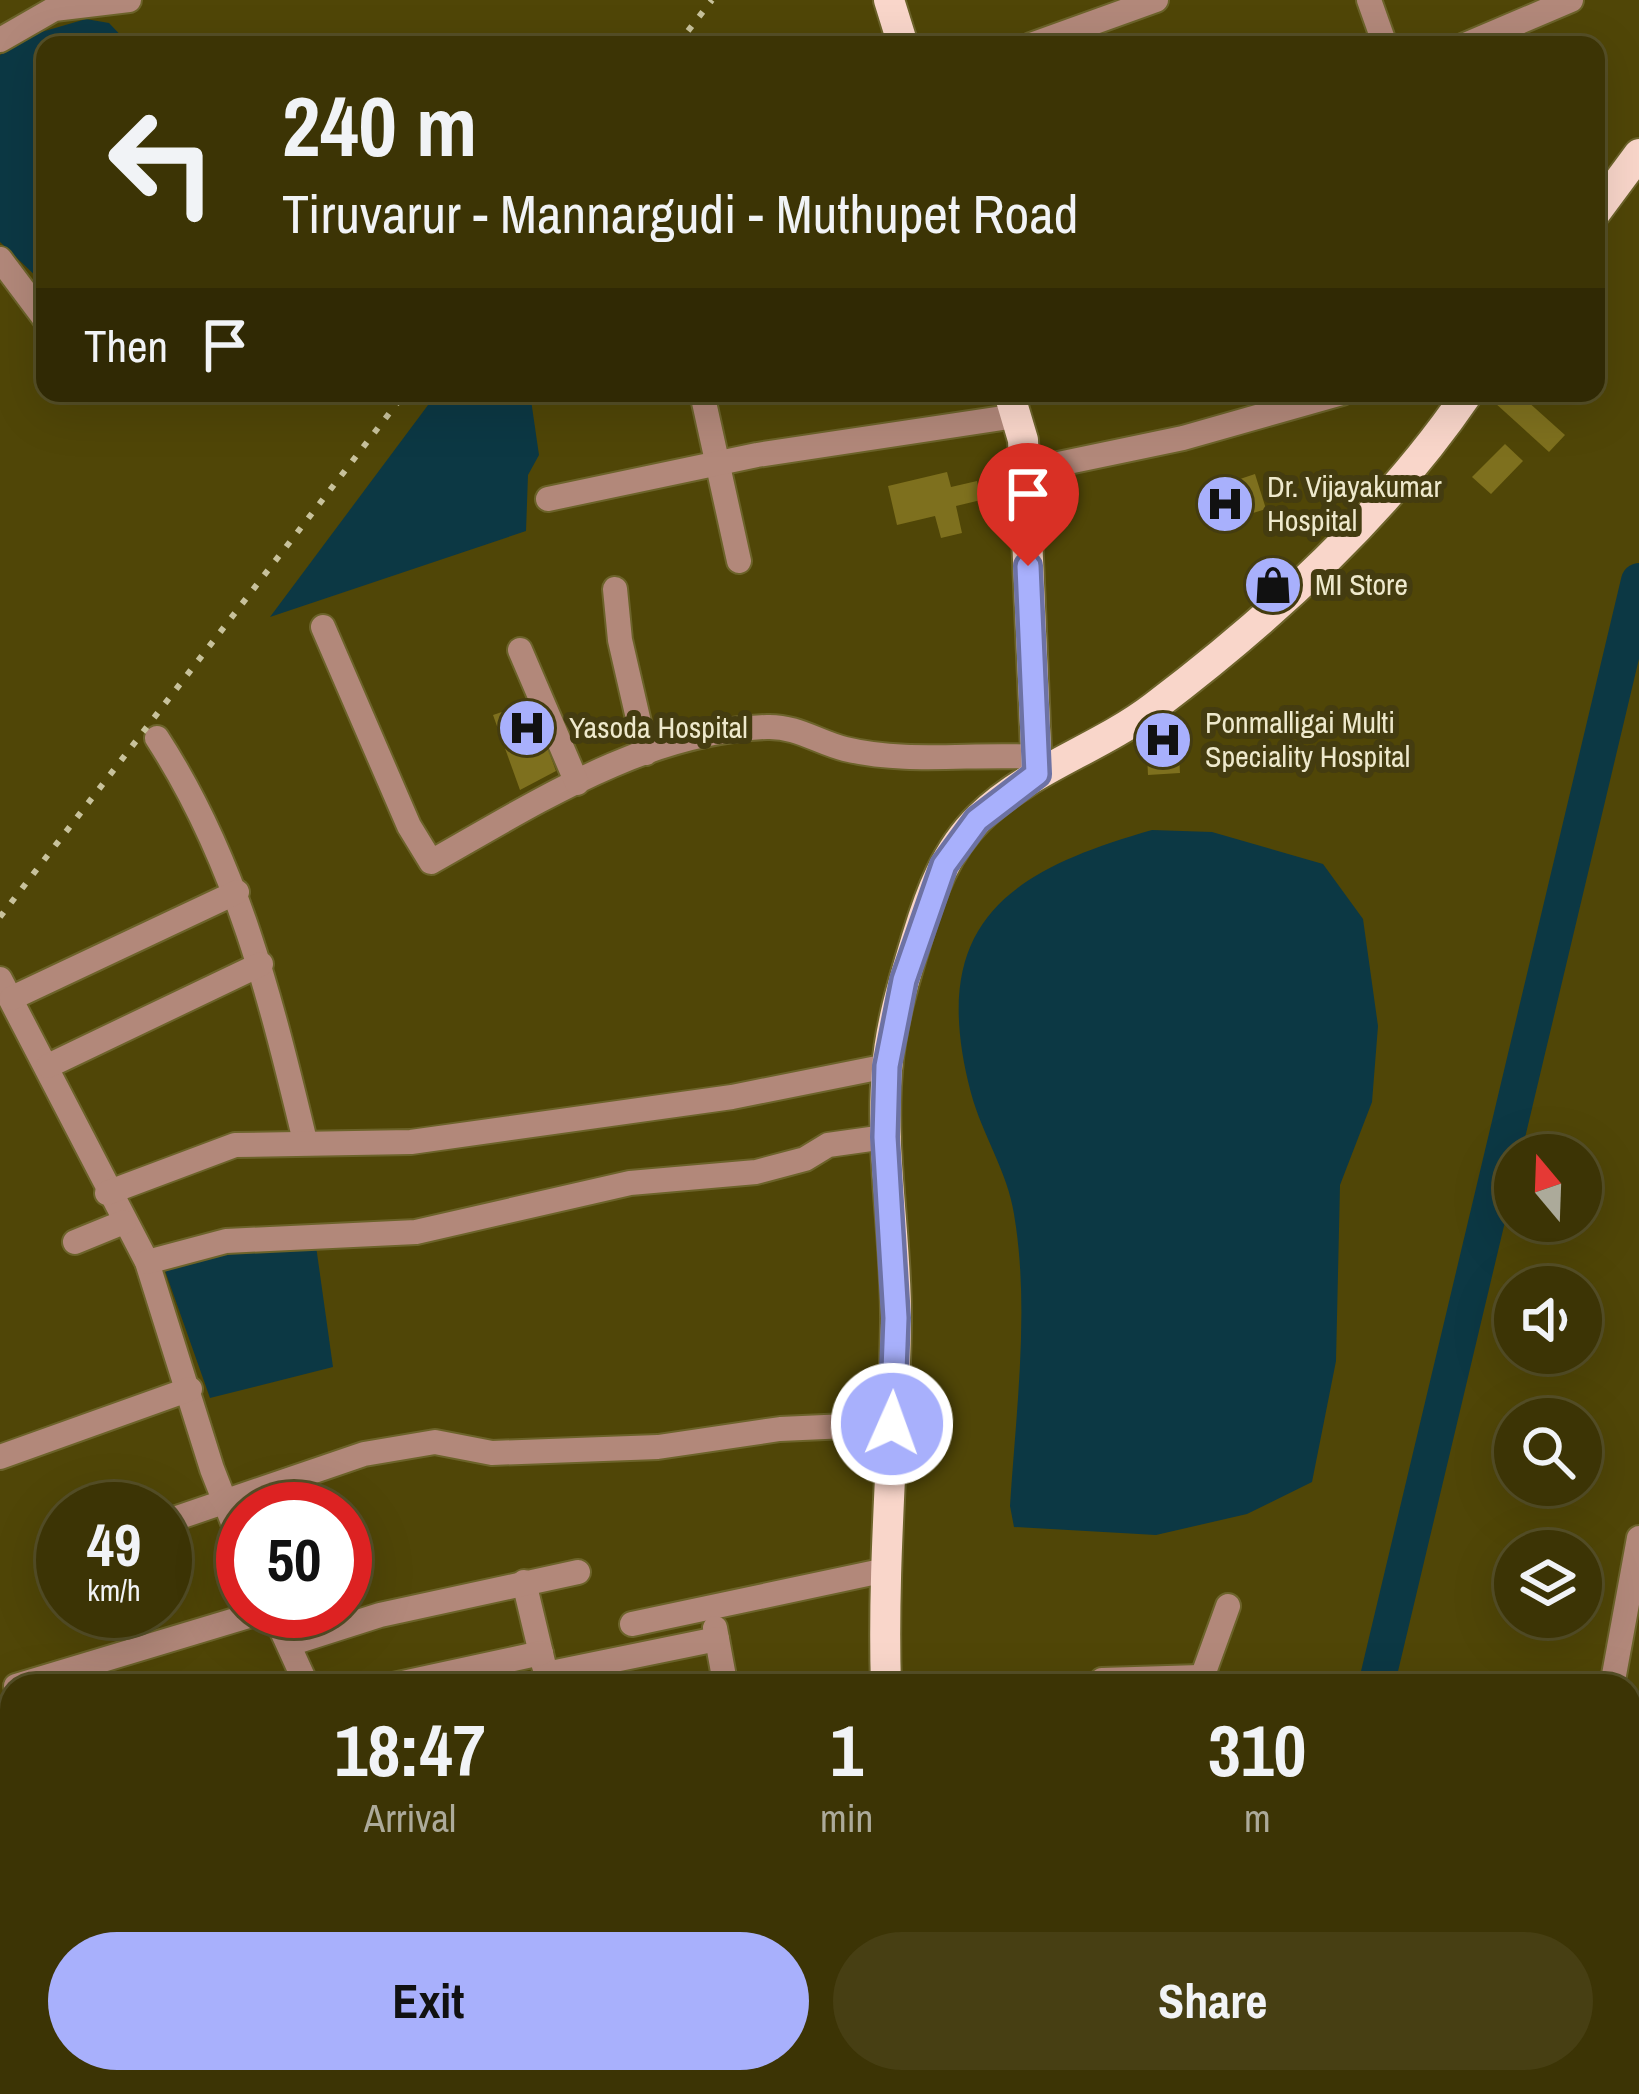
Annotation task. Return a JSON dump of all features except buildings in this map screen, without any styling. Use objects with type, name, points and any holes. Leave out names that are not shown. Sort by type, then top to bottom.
[{"type":"main road","points":[[890,0],[900,36]]},
{"type":"main road","points":[[1605,200],[1639,154]]},
{"type":"main road","points":[[886,1674],[896,1318],[885,1137],[887,1066],[904,980],[944,865],[977,820],[1037,766],[1091,748],[1153,707],[1232,642],[1384,497],[1461,402]]},
{"type":"main road","points":[[1013,405],[1024,471],[1037,766]]},
{"type":"street","points":[[0,40],[24,10],[129,0]]},
{"type":"street","points":[[1056,36],[1156,0]]},
{"type":"street","points":[[1369,0],[1382,36]]},
{"type":"street","points":[[1486,36],[1571,0]]},
{"type":"street","points":[[0,259],[36,307]]},
{"type":"street","points":[[705,402],[739,561]]},
{"type":"street","points":[[1024,471],[1183,438],[1310,402]]},
{"type":"street","points":[[548,499],[1013,405]]},
{"type":"street","points":[[615,589],[620,640],[646,753]]},
{"type":"street","points":[[323,627],[410,826],[431,862],[577,783],[646,753],[767,727],[799,729],[846,749],[1037,766]]},
{"type":"street","points":[[520,650],[577,783]]},
{"type":"street","points":[[157,738],[237,892],[261,964],[305,1141]]},
{"type":"street","points":[[218,1482],[147,1262],[107,1193],[6,988],[237,892]]},
{"type":"street","points":[[48,1066],[261,964]]},
{"type":"street","points":[[107,1193],[235,1144],[411,1142],[571,1123],[887,1066]]},
{"type":"street","points":[[147,1262],[226,1241],[416,1232],[630,1183],[756,1172],[805,1160],[828,1145],[885,1137]]},
{"type":"street","points":[[75,1242],[124,1222]]},
{"type":"street","points":[[0,1456],[190,1389]]},
{"type":"street","points":[[282,1482],[364,1454],[435,1442],[492,1453],[658,1447],[780,1429],[892,1424]]},
{"type":"street","points":[[1614,1674],[1639,1538]]},
{"type":"street","points":[[632,1624],[886,1570]]},
{"type":"street","points":[[289,1644],[380,1615],[459,1602],[578,1572]]},
{"type":"street","points":[[524,1582],[544,1671]]},
{"type":"street","points":[[1203,1674],[1228,1606]]},
{"type":"street","points":[[712,1607],[723,1674]]},
{"type":"street","points":[[58,1674],[216,1627]]},
{"type":"street","points":[[285,1638],[302,1674]]},
{"type":"street","points":[[513,1674],[717,1639]]},
{"type":"street","points":[[0,2034],[0,2054]]},
{"type":"water","points":[[86,19],[109,23],[121,36],[36,36],[36,276],[0,242],[0,55],[38,33]]},
{"type":"water","points":[[430,402],[531,402],[539,455],[528,475],[526,531],[270,617]]},
{"type":"water","points":[[1152,830],[1212,832],[1323,864],[1363,919],[1378,1026],[1372,1102],[1340,1185],[1336,1361],[1312,1482],[1247,1514],[1156,1535],[1014,1527],[1010,1506],[1020,1360],[1019,1250],[1006,1184],[971,1093],[960,1035],[960,987],[970,947],[990,915],[1018,888],[1055,865]]},
{"type":"water","points":[[316,1246],[333,1367],[210,1398],[163,1265],[239,1248]]},
{"type":"waterway","points":[[1379,1674],[1639,581]]},
{"type":"railway","points":[[684,36],[712,0]]},
{"type":"railway","points":[[0,917],[398,402]]},
{"type":"place","name":"Dr. Vijayakumar Hospital","points":[[1225,504]]},
{"type":"place","name":"MI Store","points":[[1273,585]]},
{"type":"place","name":"Yasoda Hospital","points":[[527,728]]},
{"type":"place","name":"Ponmalligai Multi Speciality Hospital","points":[[1163,740]]},
{"type":"route","points":[[892,1424],[896,1318],[885,1137],[887,1066],[904,980],[944,865],[977,820],[1037,774],[1028,566]]}]
